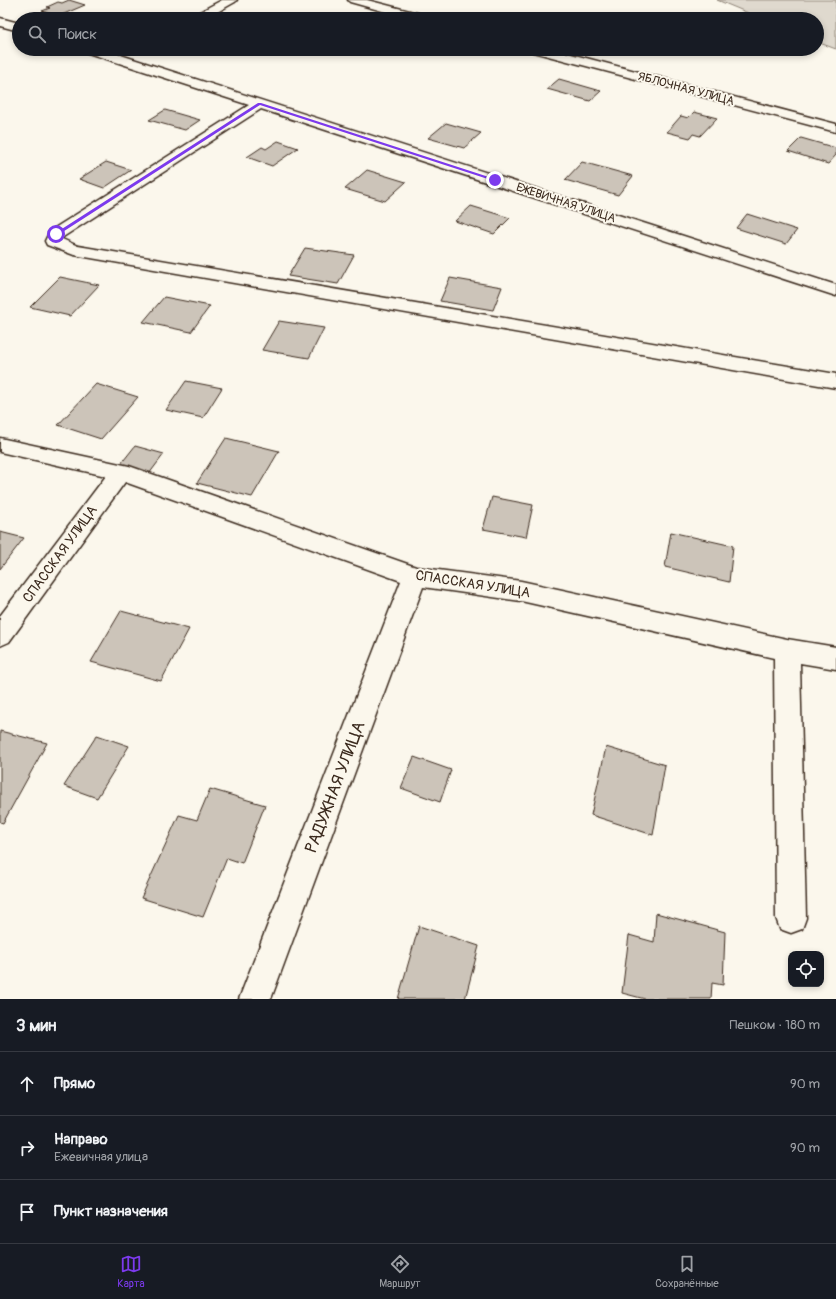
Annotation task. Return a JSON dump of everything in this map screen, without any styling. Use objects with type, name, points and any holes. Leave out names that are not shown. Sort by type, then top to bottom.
[{"type":"street","points":[[209,12],[230,0]]},
{"type":"street","points":[[354,0],[399,12]]},
{"type":"street","points":[[0,22],[12,25]]},
{"type":"street","name":"ЕЖЕВИЧНАЯ УЛИЦА","points":[[129,56],[260,104],[836,290]]},
{"type":"street","name":"ЯБЛОЧНАЯ УЛИЦА","points":[[563,56],[836,128]]},
{"type":"street","points":[[260,104],[56,234],[53,241],[82,252],[836,381]]},
{"type":"street","name":"СПАССКАЯ УЛИЦА","points":[[0,445],[121,472],[415,576],[521,591],[787,650],[836,658]]},
{"type":"street","name":"СПАССКАЯ УЛИЦА","points":[[0,636],[121,472]]},
{"type":"street","name":"РАДУЖНАЯ УЛИЦА","points":[[255,999],[415,576]]},
{"type":"street","points":[[787,650],[791,918]]},
{"type":"shaded area","points":[[717,0],[836,0],[836,49],[824,45],[824,12],[746,12]]},
{"type":"building","points":[[69,0],[85,5],[68,12],[42,11],[50,8],[47,7],[58,2],[62,3]]},
{"type":"building","points":[[559,79],[601,91],[590,101],[547,89]]},
{"type":"building","points":[[165,110],[200,120],[185,130],[149,120]]},
{"type":"building","points":[[694,112],[717,118],[700,136],[693,134],[690,138],[667,132],[681,116],[688,118]]},
{"type":"building","points":[[446,123],[481,133],[464,148],[428,138]]},
{"type":"building","points":[[801,138],[836,148],[836,155],[828,164],[788,151]]},
{"type":"building","points":[[278,141],[298,148],[272,166],[247,157],[262,147],[266,149]]},
{"type":"building","points":[[106,162],[131,170],[104,188],[79,179]]},
{"type":"building","points":[[582,162],[633,176],[618,195],[565,180]]},
{"type":"building","points":[[367,170],[406,182],[385,201],[345,189]]},
{"type":"building","points":[[471,206],[510,218],[494,234],[455,221]]},
{"type":"building","points":[[747,214],[797,230],[786,244],[736,228]]},
{"type":"building","points":[[305,248],[354,255],[338,284],[288,276]]},
{"type":"building","points":[[60,277],[99,285],[70,316],[30,307]]},
{"type":"building","points":[[450,278],[502,287],[493,310],[440,301]]},
{"type":"building","points":[[164,297],[210,306],[191,332],[143,322]]},
{"type":"building","points":[[279,321],[324,328],[309,358],[262,350]]},
{"type":"building","points":[[186,381],[222,388],[203,418],[166,410]]},
{"type":"building","points":[[96,384],[138,397],[101,439],[58,425]]},
{"type":"building","points":[[226,438],[279,451],[252,497],[197,483]]},
{"type":"building","points":[[135,446],[164,454],[149,474],[120,465]]},
{"type":"building","points":[[492,497],[533,505],[526,537],[483,529]]},
{"type":"building","points":[[0,532],[24,538],[0,569]]},
{"type":"building","points":[[671,532],[733,546],[729,582],[665,567]]},
{"type":"building","points":[[121,611],[189,629],[161,681],[91,662]]},
{"type":"building","points":[[0,731],[47,743],[3,823],[0,822]]},
{"type":"building","points":[[97,735],[129,746],[97,798],[64,786]]},
{"type":"building","points":[[606,747],[665,765],[653,835],[591,815]]},
{"type":"building","points":[[414,757],[451,770],[440,802],[401,788]]},
{"type":"building","points":[[210,789],[265,805],[242,863],[227,858],[203,917],[141,898],[179,815],[197,820]]},
{"type":"building","points":[[656,913],[725,932],[723,985],[712,983],[711,999],[645,999],[622,993],[629,935],[654,942]]},
{"type":"building","points":[[419,926],[479,946],[465,999],[398,999]]},
{"type":"route","points":[[56,234],[260,104],[495,180]]}]
